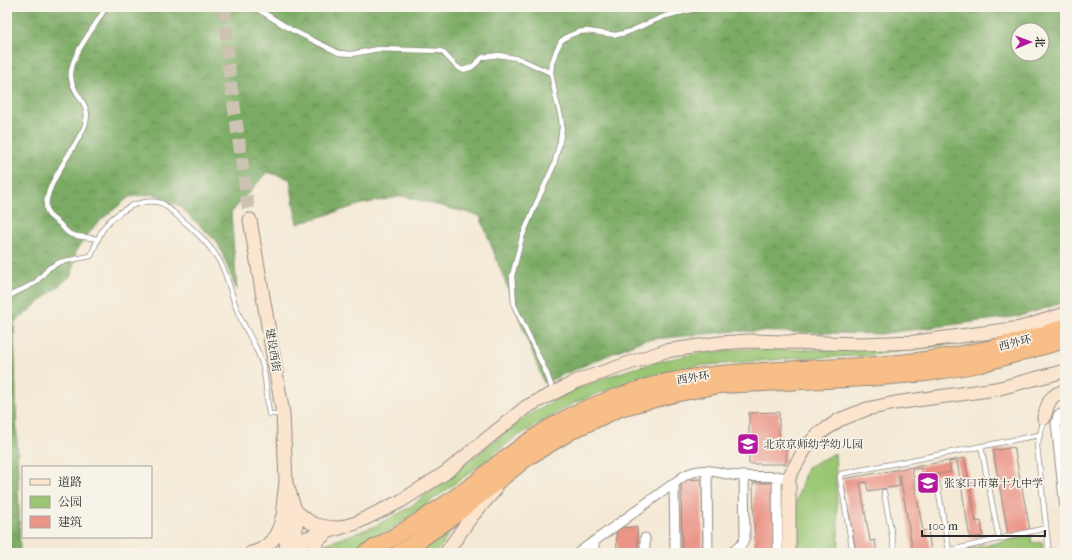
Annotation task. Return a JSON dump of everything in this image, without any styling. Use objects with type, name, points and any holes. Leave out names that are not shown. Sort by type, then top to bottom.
[{"type":"highway","name":"西外环","points":[[365,553],[410,528],[440,508],[534,437],[563,419],[602,401],[652,385],[693,376],[877,365],[982,351],[1037,337],[1065,327]]},
{"type":"highway","name":"西外环","points":[[398,553],[447,521],[534,454],[573,430],[620,408],[674,394],[720,385],[867,378],[927,373],[980,364],[1065,340]]},
{"type":"main road","name":"建设西街","points":[[250,220],[283,414],[286,451],[286,481],[293,551]]},
{"type":"main road","points":[[314,553],[314,547],[318,540],[335,530],[401,501],[445,473],[526,407],[576,381],[665,351],[720,343],[750,341],[862,344],[915,342],[1021,328],[1065,314]]},
{"type":"main road","points":[[789,553],[783,476],[816,436],[839,420],[867,409],[894,403],[996,389],[1065,371]]},
{"type":"main road","points":[[1044,418],[1051,398],[1054,395],[1065,391]]},
{"type":"main road","points":[[446,553],[471,516],[501,483],[534,454]]},
{"type":"main road","points":[[251,553],[263,548],[276,536],[289,509],[307,521],[335,530]]},
{"type":"main road","points":[[293,551],[307,538],[335,530]]},
{"type":"street","points":[[1065,413],[1058,415],[1056,423],[1065,508]]},
{"type":"street","points":[[578,553],[691,472],[707,470],[744,476],[783,476],[778,553]]},
{"type":"street","points":[[707,470],[708,553]]},
{"type":"street","points":[[731,553],[742,544],[745,537],[744,476]]},
{"type":"street","points":[[674,484],[675,553]]},
{"type":"street","points":[[645,538],[645,553]]},
{"type":"street","points":[[594,542],[594,553]]},
{"type":"lane","points":[[97,239],[70,234],[49,215],[46,205],[49,191],[56,173],[67,159],[85,125],[88,111],[74,88],[71,78],[75,56],[106,7]]},
{"type":"lane","points":[[254,7],[290,29],[339,53],[352,54],[378,49],[441,51],[448,56],[458,69],[463,70],[472,67],[483,57],[499,55],[520,59],[551,73]]},
{"type":"lane","points":[[554,393],[547,374],[514,305],[512,276],[522,237],[554,165],[560,141],[562,127],[561,117],[551,73],[552,63],[556,51],[561,41],[578,32],[587,31],[616,35],[628,32],[665,16],[703,7]]},
{"type":"lane","points":[[7,297],[35,283],[49,268],[60,262],[91,256],[97,239],[110,219],[137,203],[152,201],[162,203],[185,222],[214,252],[222,267],[241,318],[255,344],[262,364],[269,414],[283,414]]},
{"type":"lane","points":[[1044,418],[1037,446],[1049,553]]},
{"type":"lane","points":[[853,553],[840,477],[841,474],[1039,435]]},
{"type":"lane","points":[[982,446],[999,539]]},
{"type":"lane","points":[[937,482],[949,551]]},
{"type":"lane","points":[[884,492],[895,553]]},
{"type":"lane","points":[[939,553],[1046,528]]},
{"type":"green space","points":[[7,7],[1065,7],[1065,302],[1020,316],[880,334],[736,331],[643,340],[544,383],[480,216],[403,196],[362,204],[297,224],[290,179],[267,172],[231,213],[237,291],[218,243],[178,205],[154,194],[129,197],[95,225],[76,251],[72,275],[14,323],[20,553],[7,553]]},
{"type":"green space","points":[[978,340],[863,356],[798,358],[695,366],[639,378],[574,403],[516,437],[471,472],[392,529],[345,553],[326,553],[323,545],[375,526],[410,507],[525,417],[568,392],[606,377],[656,362],[700,353],[743,349],[854,350]]},
{"type":"green space","points":[[835,453],[839,553],[799,553],[796,502],[807,467]]},
{"type":"green space","points":[[453,525],[443,544],[435,553],[413,553]]},
{"type":"green space","points":[[1031,535],[1032,543],[1042,542],[1043,553],[953,553]]},
{"type":"building","points":[[779,412],[779,447],[786,447],[786,464],[749,464],[749,413]]},
{"type":"building","points":[[1065,421],[1065,471],[1059,422]]},
{"type":"building","points":[[1014,447],[1030,530],[1008,534],[993,451]]},
{"type":"building","points":[[965,458],[976,522],[981,521],[983,536],[970,538],[957,461],[949,462],[951,472],[922,477],[921,468],[912,469],[923,531],[928,530],[931,552],[913,553],[900,475],[898,476],[900,486],[868,491],[866,482],[860,483],[870,541],[875,540],[877,553],[856,553],[843,479]]},
{"type":"building","points":[[702,479],[703,553],[682,553],[681,480]]},
{"type":"building","points":[[753,483],[774,483],[775,553],[755,553]]},
{"type":"building","points":[[637,527],[638,553],[617,553],[616,528]]},
{"type":"tunnel","points":[[225,7],[228,64],[250,220]]},
{"type":"place","name":"北京京师幼学幼儿园","points":[[748,444]]},
{"type":"place","name":"张家口市第十九中学","points":[[928,483]]}]
